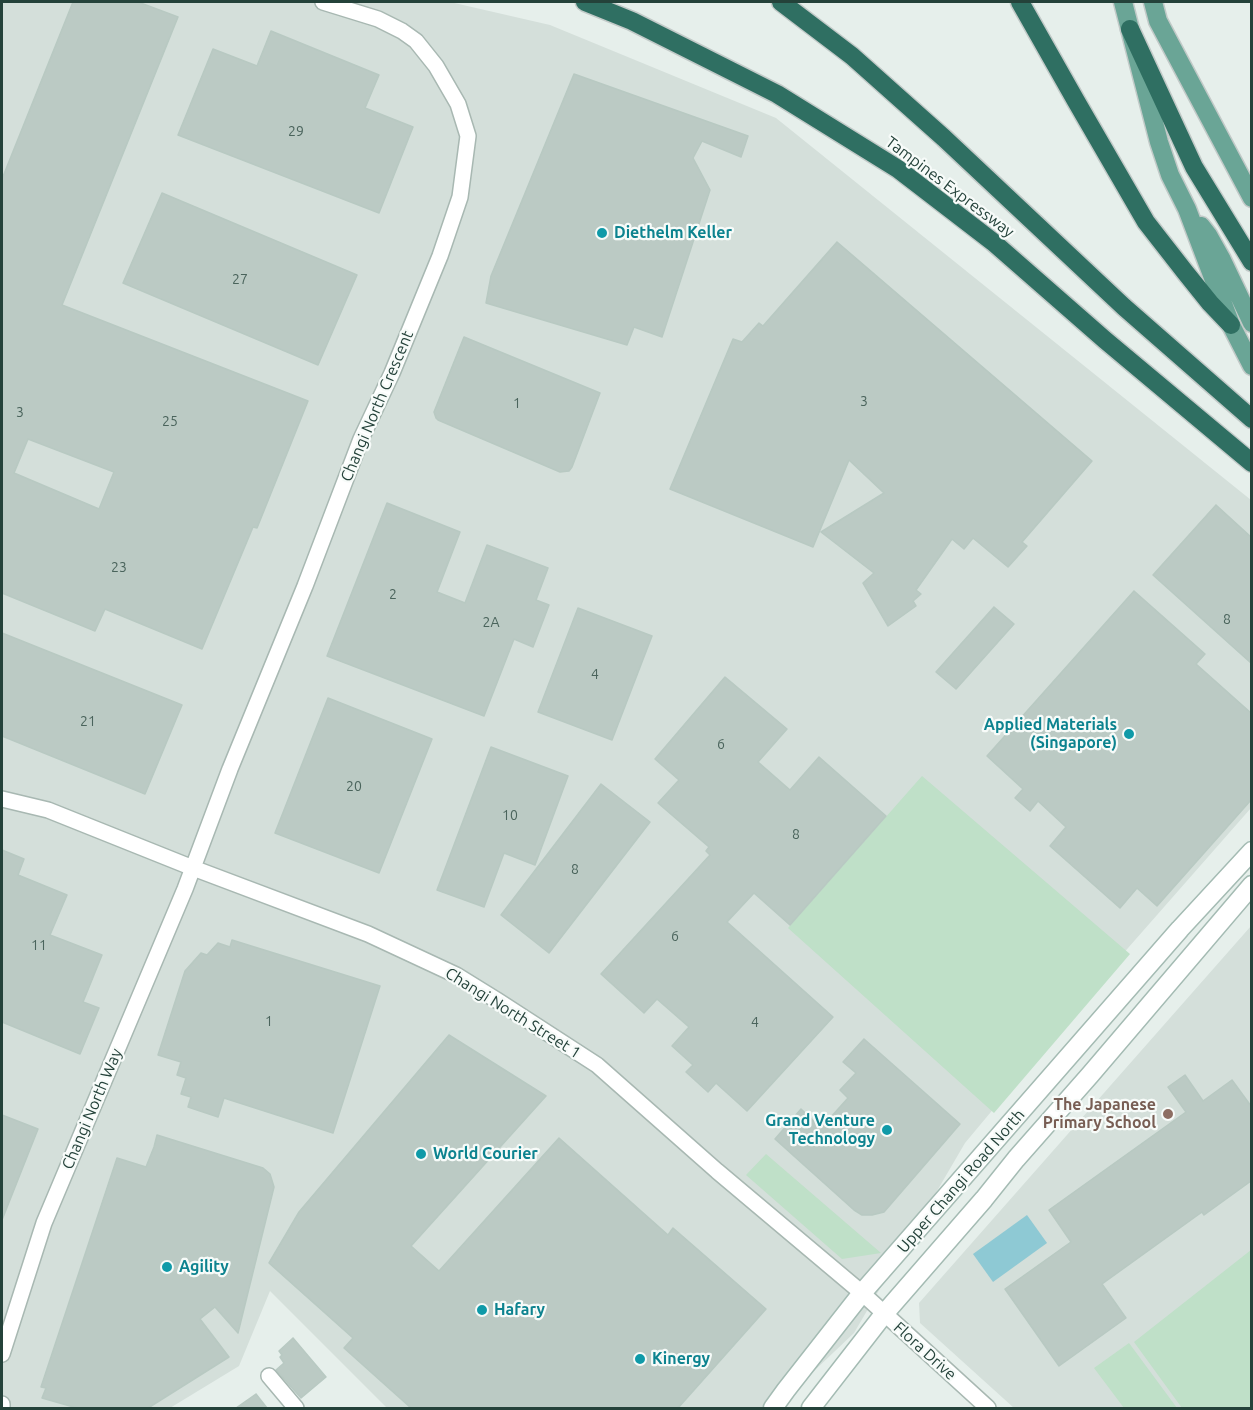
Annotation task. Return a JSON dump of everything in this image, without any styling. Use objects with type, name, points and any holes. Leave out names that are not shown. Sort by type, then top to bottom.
[{"type":"highway","name":"Tampines Expressway","points":[[585,2],[632,21],[777,94],[898,169],[993,242],[1251,463]]},
{"type":"highway","name":"Tampines Expressway","points":[[781,2],[860,63],[1124,307],[1251,419]]},
{"type":"highway","points":[[1020,2],[1146,222],[1191,280],[1231,325]]},
{"type":"highway","points":[[1130,29],[1194,167],[1251,262]]},
{"type":"main road","points":[[1123,2],[1159,142],[1170,175],[1187,209],[1231,325],[1251,366]]},
{"type":"main road","points":[[1153,2],[1158,21],[1251,198]]},
{"type":"main road","points":[[1187,209],[1215,246],[1251,322]]},
{"type":"street","name":"Changi North Crescent","points":[[193,868],[361,439],[392,373],[440,256],[460,197],[468,136],[458,104],[436,66],[416,41],[402,31],[378,19],[323,2]]},
{"type":"street","name":"Changi North Street 1","points":[[2,799],[48,810],[375,937],[456,975],[597,1065],[717,1171],[862,1293]]},
{"type":"street","name":"Upper Changi Road North","points":[[773,1408],[862,1293],[1251,851]]},
{"type":"street","name":"Changi North Way","points":[[2,1354],[44,1223],[193,868]]},
{"type":"street","name":"Upper Changi Road North","points":[[811,1408],[884,1314],[1251,885]]},
{"type":"street","name":"Flora Drive","points":[[862,1293],[988,1408]]},
{"type":"street","points":[[269,1376],[296,1408]]},
{"type":"shaded area","points":[[2,2],[450,2],[550,25],[776,118],[1251,500],[1251,808],[1121,956],[965,1143],[854,1333],[775,1408],[387,1408],[270,1291],[239,1366],[170,1408],[2,1408]]},
{"type":"shaded area","name":"The Japanese Primary School","points":[[1251,926],[1251,1408],[1014,1408],[920,1323],[919,1303]]},
{"type":"green space","points":[[922,776],[1130,954],[994,1113],[788,928]]},
{"type":"green space","points":[[766,1154],[881,1253],[842,1259],[746,1175]]},
{"type":"green space","points":[[1251,1250],[1251,1408],[1182,1408],[1134,1342]]},
{"type":"green space","points":[[1129,1343],[1177,1408],[1124,1408],[1094,1368]]},
{"type":"water","points":[[1027,1215],[1047,1243],[993,1282],[973,1254]]},
{"type":"building","points":[[73,2],[138,2],[178,17],[62,305],[308,401],[257,528],[253,527],[202,649],[105,609],[95,631],[2,593],[2,179]],"holes":[[[28,439],[114,472],[99,509],[14,473]]]},
{"type":"building","points":[[271,31],[379,75],[365,108],[413,127],[379,213],[178,135],[213,49],[257,66]]},
{"type":"building","name":"Diethelm Keller","points":[[574,74],[748,136],[741,157],[702,141],[693,158],[710,190],[662,337],[634,327],[627,345],[486,303],[491,276]]},
{"type":"building","points":[[162,193],[357,275],[318,365],[123,283]]},
{"type":"building","points":[[837,242],[1092,461],[1022,542],[1027,546],[1008,567],[973,538],[964,549],[952,539],[916,590],[921,594],[913,601],[916,606],[888,626],[863,583],[874,573],[821,532],[884,493],[849,460],[813,547],[670,489],[733,339],[742,342],[759,323],[763,326]]},
{"type":"building","points":[[464,337],[600,393],[569,471],[560,472],[436,418],[434,412]]},
{"type":"building","points":[[387,503],[460,532],[437,592],[465,603],[487,545],[548,568],[536,600],[549,605],[533,647],[514,639],[484,716],[327,656]]},
{"type":"building","points":[[1216,505],[1251,537],[1251,663],[1153,575]]},
{"type":"building","name":"Applied Materials (Singapore)","points":[[1134,591],[1205,654],[1196,664],[1251,713],[1251,800],[1157,906],[1137,888],[1120,908],[1050,846],[1066,827],[1038,801],[1030,811],[1015,798],[1023,789],[987,756]]},
{"type":"building","points":[[994,607],[1014,624],[956,689],[936,672]]},
{"type":"building","points":[[578,608],[652,636],[612,740],[538,712]]},
{"type":"building","points":[[2,633],[182,705],[145,794],[2,736]]},
{"type":"building","points":[[725,677],[787,729],[758,762],[790,790],[819,757],[886,816],[790,925],[754,893],[727,922],[833,1017],[747,1111],[716,1083],[708,1092],[686,1072],[693,1065],[672,1046],[689,1027],[657,999],[644,1013],[601,974],[710,855],[706,851],[709,847],[658,803],[679,780],[655,759]]},
{"type":"building","points":[[328,698],[432,739],[379,873],[275,833]]},
{"type":"building","points":[[491,747],[568,776],[535,865],[504,853],[484,907],[437,890]]},
{"type":"building","points":[[601,784],[650,822],[549,953],[501,915]]},
{"type":"building","points":[[2,850],[24,859],[18,875],[67,895],[50,935],[102,955],[83,1002],[99,1008],[80,1054],[2,1022]]},
{"type":"building","points":[[232,940],[380,986],[333,1133],[224,1098],[218,1117],[188,1107],[191,1097],[181,1094],[186,1078],[177,1075],[181,1062],[158,1055],[185,971],[201,953],[207,955],[218,943],[230,947]]},
{"type":"building","points":[[449,1035],[546,1096],[411,1246],[439,1271],[559,1138],[668,1235],[673,1228],[766,1309],[678,1408],[411,1408],[344,1348],[353,1338],[269,1263],[299,1212]]},
{"type":"building","name":"Grand Venture Technology","points":[[864,1039],[960,1124],[884,1212],[872,1215],[862,1215],[854,1210],[775,1139],[801,1109],[821,1128],[848,1098],[840,1090],[856,1073],[843,1062]]},
{"type":"building","points":[[1185,1075],[1203,1101],[1232,1080],[1251,1106],[1251,1181],[1204,1215],[1202,1212],[1102,1284],[1126,1318],[1059,1366],[1005,1289],[1071,1242],[1049,1210],[1186,1112],[1168,1087]]},
{"type":"building","points":[[2,1115],[38,1129],[2,1220]]},
{"type":"building","name":"Agility","points":[[157,1135],[263,1168],[270,1174],[274,1187],[238,1333],[215,1307],[200,1319],[229,1357],[148,1408],[77,1408],[42,1398],[46,1388],[41,1387],[117,1158],[146,1167]]},
{"type":"building","points":[[293,1338],[326,1377],[301,1398],[276,1370],[284,1363],[279,1351]]},
{"type":"building","points":[[256,1394],[267,1408],[236,1408]]},
{"type":"place","name":"Diethelm Keller","points":[[602,233]]},
{"type":"place","name":"Applied Materials (Singapore)","points":[[1129,734]]},
{"type":"place","name":"The Japanese Primary School","points":[[1168,1114]]},
{"type":"place","name":"Grand Venture Technology","points":[[887,1130]]},
{"type":"place","name":"World Courier","points":[[421,1154]]},
{"type":"place","name":"Agility","points":[[167,1267]]},
{"type":"place","name":"Hafary","points":[[482,1310]]},
{"type":"place","name":"Kinergy","points":[[640,1359]]}]
